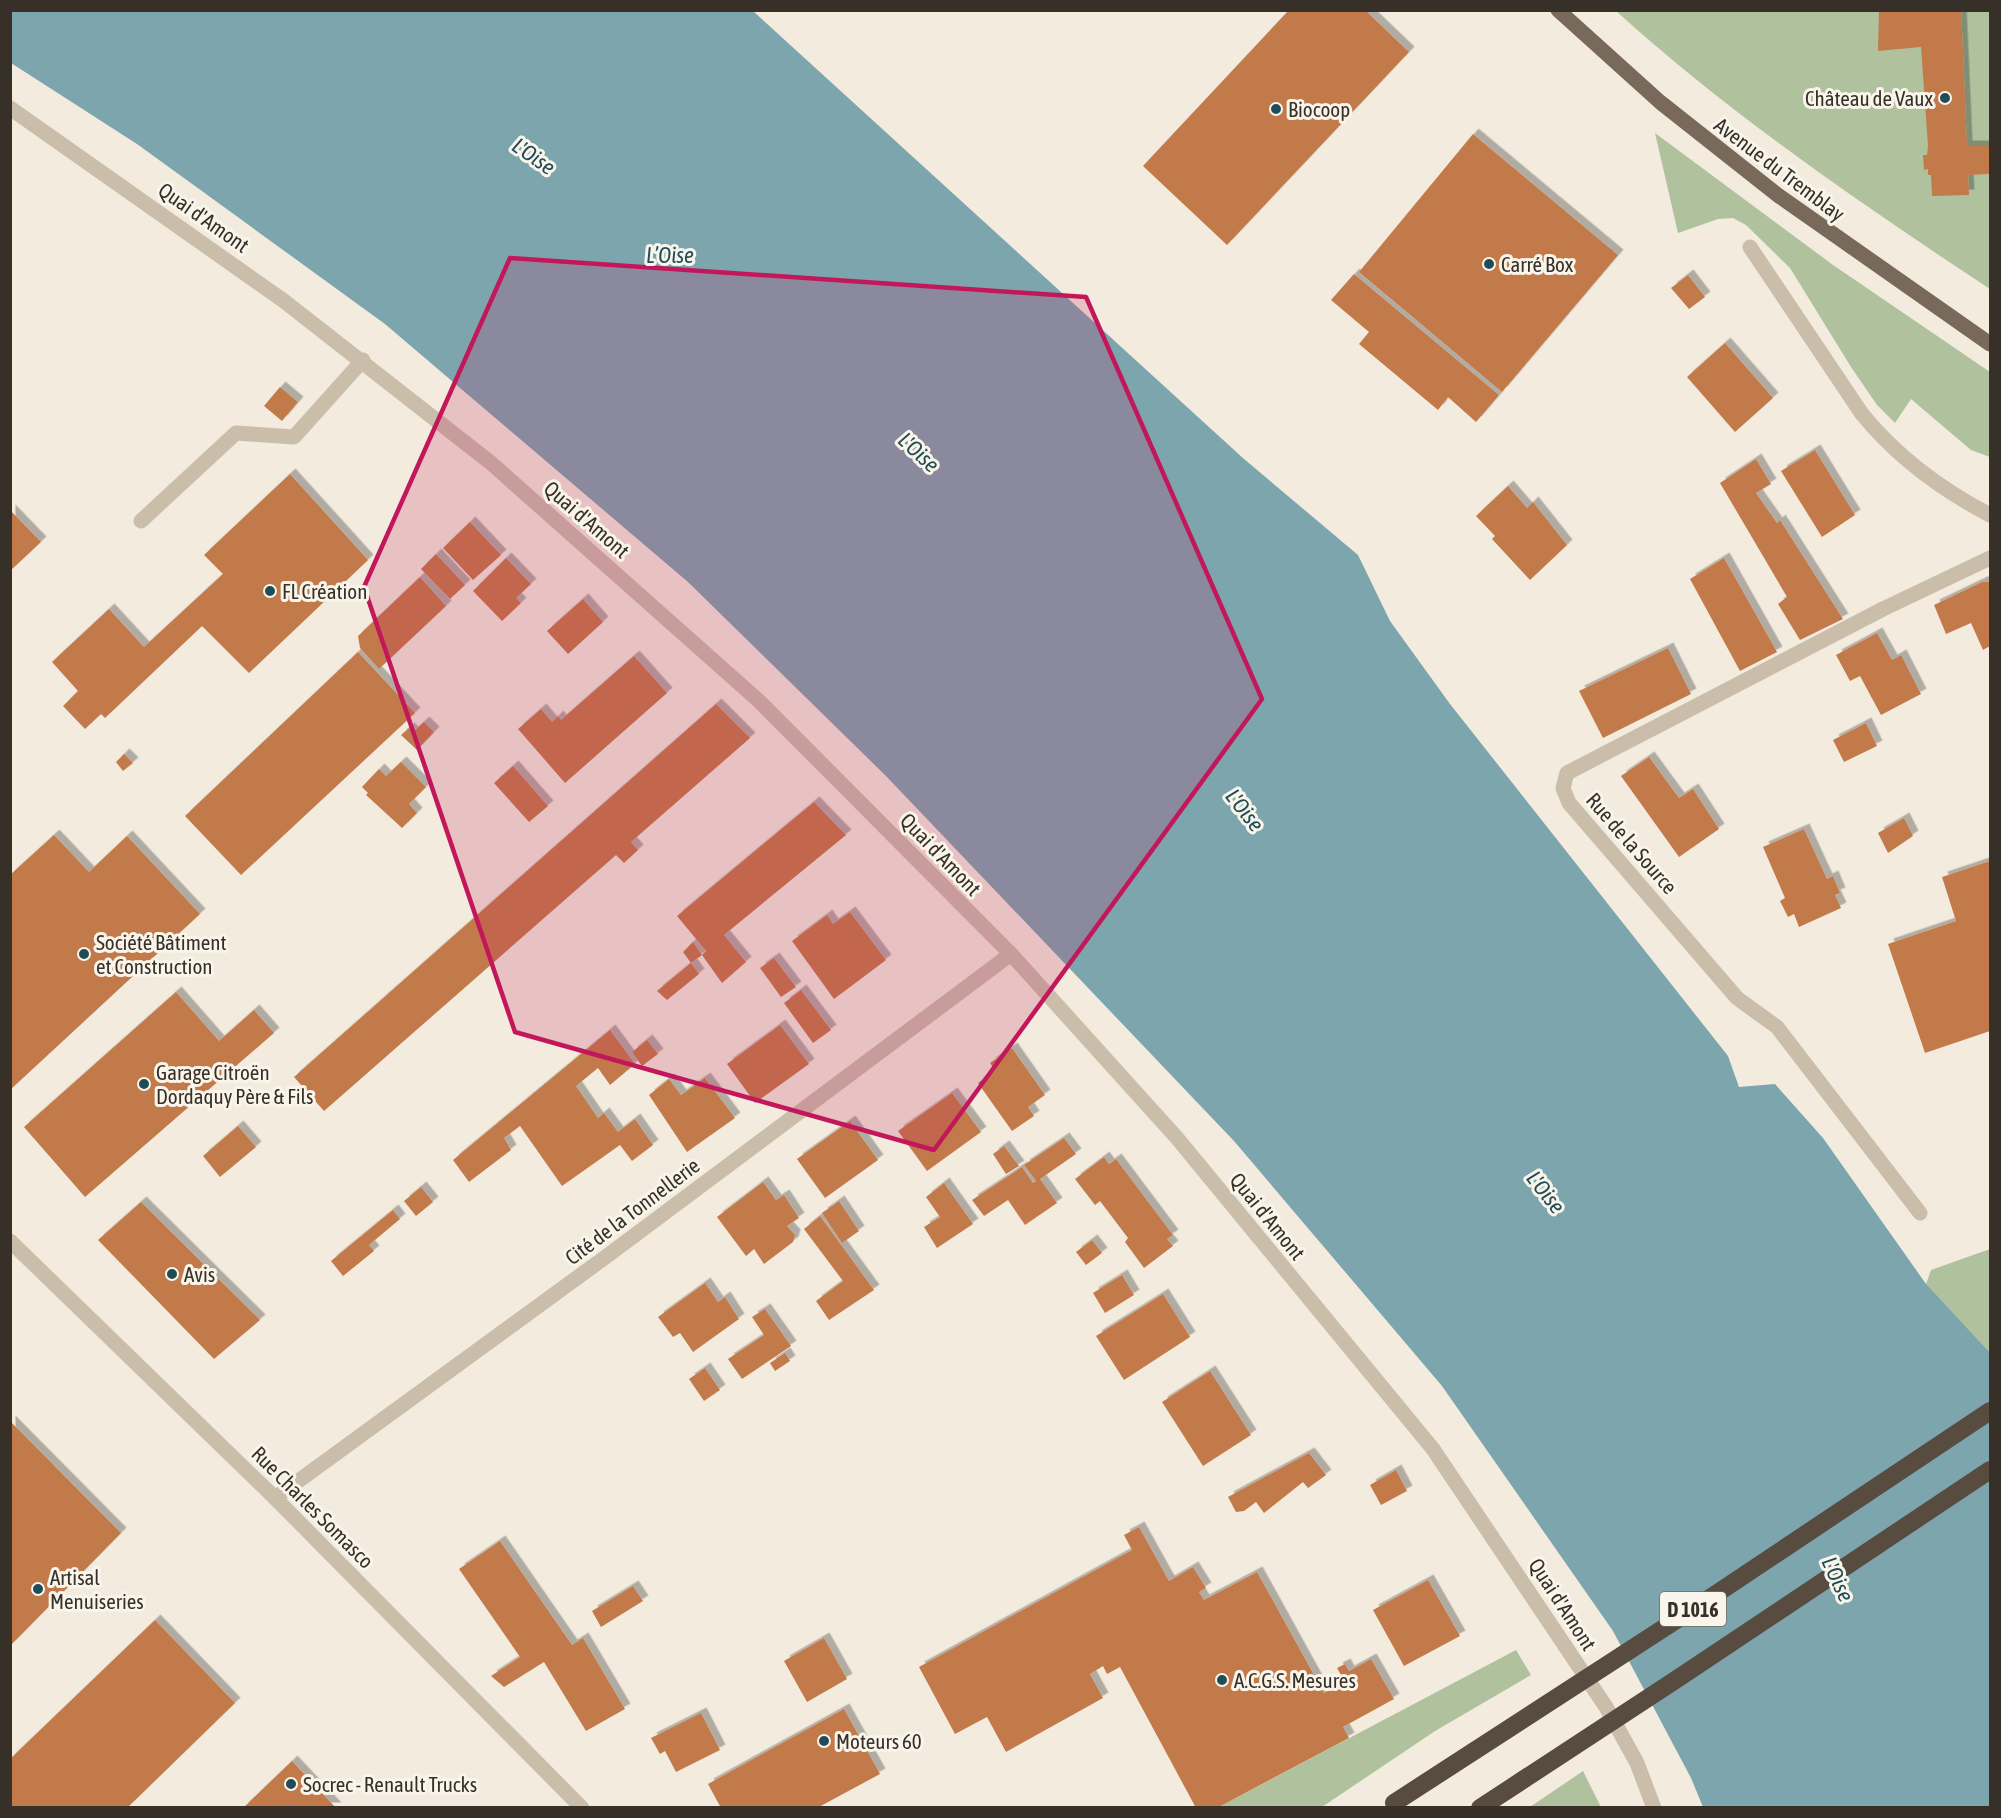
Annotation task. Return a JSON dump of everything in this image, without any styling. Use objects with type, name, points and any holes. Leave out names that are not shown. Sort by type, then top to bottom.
[{"type":"highway","name":"D 1016","points":[[1394,1803],[1701,1604],[1990,1411]]},
{"type":"highway","name":"D 1016","points":[[1480,1808],[1990,1470]]},
{"type":"main road","name":"Avenue du Tremblay","points":[[1558,10],[1660,102],[1779,196],[1990,344]]},
{"type":"street","name":"Quai d'Amont","points":[[10,108],[248,274],[363,360],[491,463],[759,701],[1011,954],[1177,1137],[1440,1458],[1606,1707],[1637,1764],[1654,1808]]},
{"type":"street","points":[[1750,247],[1862,414],[1881,437],[1919,472],[1990,515]]},
{"type":"street","points":[[141,521],[236,433],[294,436],[363,360]]},
{"type":"street","name":"Rue de la Source","points":[[1920,1213],[1777,1027],[1737,998],[1569,803],[1563,788],[1567,773],[1883,609],[1990,558]]},
{"type":"street","name":"Cité de la Tonnellerie","points":[[275,1498],[611,1253],[1011,954]]},
{"type":"street","name":"Rue Charles Somasco","points":[[10,1241],[275,1498],[582,1808]]},
{"type":"highlighted area","points":[[510,258],[1086,297],[1262,699],[934,1150],[515,1032],[364,587]]},
{"type":"green space","points":[[1616,11],[1990,11],[1990,289],[1798,157],[1705,86]]},
{"type":"green space","points":[[1655,133],[1833,265],[1990,372],[1990,457],[1971,450],[1911,399],[1895,423],[1877,405],[1851,367],[1790,268],[1746,225],[1733,218],[1718,219],[1678,233]]},
{"type":"green space","points":[[1990,1249],[1990,1375],[1926,1284],[1931,1270]]},
{"type":"green space","points":[[1516,1650],[1531,1675],[1435,1731],[1322,1807],[1217,1808]]},
{"type":"green space","points":[[1583,1771],[1601,1807],[1530,1807]]},
{"type":"water","points":[[10,11],[753,11],[1244,459],[1358,555],[1390,621],[1450,704],[1728,1056],[1739,1087],[1775,1084],[1823,1138],[1926,1284],[1990,1353],[1990,1807],[1703,1807],[1691,1778],[1613,1631],[1442,1386],[1234,1141],[886,776],[688,582],[385,324],[137,144],[11,63]]},
{"type":"building","name":"Biocoop","points":[[1289,10],[1365,10],[1409,52],[1227,245],[1143,166]]},
{"type":"building","name":"Château de Vaux","points":[[1879,10],[1961,10],[1967,146],[1990,146],[1990,174],[1968,175],[1969,195],[1932,196],[1931,175],[1928,175],[1928,169],[1924,170],[1923,155],[1927,155],[1928,146],[1921,47],[1878,51]]},
{"type":"building","name":"Carré Box","points":[[1473,134],[1618,255],[1502,392],[1359,272]]},
{"type":"building","points":[[1354,274],[1499,395],[1476,422],[1448,397],[1438,410],[1359,344],[1369,332],[1331,300]]},
{"type":"building","points":[[1688,275],[1705,297],[1689,309],[1671,288]]},
{"type":"building","points":[[1725,343],[1773,398],[1735,432],[1687,377]]},
{"type":"building","points":[[280,387],[298,402],[282,421],[264,406]]},
{"type":"building","points":[[1815,450],[1855,515],[1822,537],[1781,471]]},
{"type":"building","points":[[1756,459],[1771,484],[1756,493],[1777,523],[1780,520],[1843,619],[1800,640],[1778,604],[1787,597],[1720,483]]},
{"type":"building","points":[[290,474],[368,560],[249,673],[202,626],[105,718],[101,714],[85,729],[63,706],[78,691],[52,662],[109,609],[144,647],[223,574],[204,555]]},
{"type":"building","points":[[1508,486],[1527,508],[1533,502],[1567,545],[1530,580],[1492,539],[1495,536],[1476,516]]},
{"type":"building","points":[[10,510],[41,542],[10,571]]},
{"type":"building","points":[[470,522],[501,555],[473,580],[443,548]]},
{"type":"building","points":[[436,554],[465,585],[450,599],[421,569]]},
{"type":"building","points":[[506,558],[531,584],[516,598],[521,603],[502,621],[473,591]]},
{"type":"building","points":[[1724,558],[1777,652],[1740,671],[1690,579]]},
{"type":"building","points":[[420,577],[446,606],[379,669],[360,648],[358,636]]},
{"type":"building","points":[[1982,582],[1989,582],[1990,586],[1990,646],[1983,650],[1971,623],[1946,634],[1934,605]]},
{"type":"building","points":[[583,599],[603,622],[568,654],[547,631]]},
{"type":"building","points":[[1877,633],[1892,660],[1901,655],[1921,694],[1881,715],[1860,676],[1850,681],[1836,655]]},
{"type":"building","points":[[1668,648],[1691,694],[1603,738],[1579,691]]},
{"type":"building","points":[[358,652],[415,713],[241,875],[185,816]]},
{"type":"building","points":[[634,656],[667,693],[565,783],[518,729],[541,709],[552,722],[558,716],[561,720]]},
{"type":"building","points":[[716,704],[750,738],[631,842],[638,850],[624,863],[616,855],[324,1111],[294,1077]]},
{"type":"building","points":[[424,722],[434,732],[417,750],[401,735],[409,728],[413,732]]},
{"type":"building","points":[[1866,723],[1877,746],[1844,762],[1833,740]]},
{"type":"building","points":[[124,754],[133,763],[123,771],[116,762]]},
{"type":"building","points":[[1649,757],[1679,798],[1693,789],[1719,829],[1679,857],[1621,776]]},
{"type":"building","points":[[401,762],[426,787],[409,804],[417,813],[402,828],[366,795],[368,793],[362,787],[379,769],[386,776]]},
{"type":"building","points":[[513,766],[548,806],[529,822],[494,783]]},
{"type":"building","points":[[814,802],[846,835],[724,935],[746,962],[722,983],[702,955],[706,951],[677,916]]},
{"type":"building","points":[[1904,818],[1913,836],[1888,853],[1878,833]]},
{"type":"building","points":[[1804,829],[1827,879],[1833,876],[1840,893],[1835,895],[1841,908],[1799,927],[1794,914],[1788,917],[1780,901],[1785,898],[1763,847]]},
{"type":"building","name":"Société Bâtiment et Construction","points":[[54,835],[89,872],[127,836],[200,914],[10,1090],[10,875]]},
{"type":"building","points":[[1990,861],[1990,1031],[1925,1053],[1888,944],[1956,921],[1942,877]]},
{"type":"building","points":[[850,912],[886,960],[834,999],[792,941],[827,915],[833,924]]},
{"type":"building","points":[[693,942],[702,955],[691,963],[683,952]]},
{"type":"building","points":[[774,958],[796,987],[781,997],[760,968]]},
{"type":"building","points":[[691,963],[699,974],[667,1000],[657,991]]},
{"type":"building","points":[[801,990],[831,1030],[813,1043],[784,1003]]},
{"type":"building","name":"Garage Citroën Dordaquy Père & Fils","points":[[176,992],[219,1041],[254,1010],[274,1033],[85,1197],[24,1127]]},
{"type":"building","points":[[780,1025],[809,1064],[755,1103],[727,1064]]},
{"type":"building","points":[[610,1030],[635,1064],[610,1085],[598,1068],[576,1086],[598,1118],[604,1113],[618,1132],[635,1119],[653,1145],[632,1161],[620,1145],[562,1186],[520,1126],[504,1138],[511,1150],[469,1182],[453,1160]]},
{"type":"building","points":[[647,1040],[658,1054],[642,1066],[632,1052]]},
{"type":"building","points":[[1012,1048],[1045,1095],[1028,1107],[1034,1116],[1012,1131],[978,1083],[995,1070],[990,1063]]},
{"type":"building","points":[[705,1078],[735,1118],[687,1152],[649,1095],[669,1079],[681,1095]]},
{"type":"building","points":[[952,1093],[981,1132],[927,1171],[898,1131]]},
{"type":"building","points":[[850,1121],[878,1160],[825,1198],[797,1159]]},
{"type":"building","points":[[238,1126],[256,1147],[220,1177],[203,1156]]},
{"type":"building","points":[[1064,1138],[1076,1154],[1040,1179],[1057,1203],[1025,1225],[1008,1200],[984,1216],[972,1200],[1022,1167],[1033,1183],[1036,1181],[1024,1165]]},
{"type":"building","points":[[1004,1146],[1019,1166],[1006,1174],[993,1154]]},
{"type":"building","points":[[1104,1157],[1109,1164],[1116,1159],[1173,1235],[1167,1239],[1173,1246],[1144,1268],[1125,1242],[1128,1238],[1100,1201],[1095,1205],[1075,1179]]},
{"type":"building","points":[[763,1182],[776,1200],[784,1195],[799,1218],[787,1226],[795,1235],[793,1242],[764,1264],[754,1249],[746,1256],[717,1217]]},
{"type":"building","points":[[944,1183],[973,1224],[937,1248],[924,1227],[940,1217],[926,1197]]},
{"type":"building","points":[[421,1187],[433,1202],[416,1216],[404,1201]]},
{"type":"building","points":[[839,1201],[859,1231],[842,1243],[822,1213]]},
{"type":"building","name":"Avis","points":[[141,1202],[260,1320],[214,1359],[98,1240]]},
{"type":"building","points":[[393,1210],[400,1219],[369,1245],[374,1251],[343,1276],[331,1261]]},
{"type":"building","points":[[820,1216],[874,1290],[829,1320],[816,1301],[843,1281],[804,1229]]},
{"type":"building","points":[[1092,1240],[1102,1253],[1086,1265],[1076,1252]]},
{"type":"building","points":[[1122,1275],[1134,1295],[1105,1313],[1093,1293]]},
{"type":"building","points":[[705,1283],[718,1302],[725,1297],[739,1319],[693,1352],[680,1333],[673,1337],[658,1317]]},
{"type":"building","points":[[1163,1294],[1190,1337],[1124,1380],[1096,1336]]},
{"type":"building","points":[[765,1309],[791,1346],[742,1379],[728,1359],[764,1335],[752,1317]]},
{"type":"building","points":[[785,1353],[790,1361],[775,1371],[770,1363]]},
{"type":"building","points":[[705,1368],[720,1390],[704,1401],[689,1379]]},
{"type":"building","points":[[1210,1371],[1251,1435],[1203,1466],[1162,1402]]},
{"type":"building","name":"Artisal Menuiseries","points":[[10,1421],[121,1533],[10,1646]]},
{"type":"building","points":[[1309,1453],[1326,1475],[1308,1488],[1303,1482],[1264,1513],[1256,1502],[1244,1511],[1236,1512],[1228,1497]]},
{"type":"building","points":[[1396,1470],[1407,1491],[1381,1505],[1370,1485]]},
{"type":"building","points":[[1139,1527],[1169,1581],[1193,1567],[1206,1588],[1199,1592],[1204,1600],[1257,1572],[1324,1693],[1345,1682],[1337,1668],[1345,1664],[1349,1671],[1371,1659],[1394,1699],[1343,1727],[1349,1738],[1217,1808],[1196,1808],[1120,1667],[1107,1674],[1103,1666],[1090,1674],[1103,1698],[1006,1752],[987,1717],[955,1734],[919,1667],[1132,1550],[1124,1535]]},
{"type":"building","points":[[500,1541],[572,1645],[583,1638],[625,1709],[586,1731],[544,1662],[504,1687],[491,1676],[520,1657],[459,1569]]},
{"type":"building","points":[[1428,1580],[1460,1636],[1404,1666],[1373,1610]]},
{"type":"building","points":[[633,1586],[643,1601],[601,1627],[592,1611]]},
{"type":"building","points":[[155,1620],[235,1703],[127,1808],[10,1808],[10,1759]]},
{"type":"building","points":[[824,1638],[847,1679],[807,1702],[784,1661]]},
{"type":"building","name":"Moteurs 60","points":[[844,1709],[880,1774],[817,1808],[721,1808],[708,1784]]},
{"type":"building","points":[[701,1713],[720,1750],[676,1772],[665,1751],[660,1754],[651,1738]]},
{"type":"building","name":"Socrec - Renault Trucks","points":[[292,1761],[336,1808],[243,1808]]},
{"type":"place","name":"Château de Vaux","points":[[1945,98]]},
{"type":"place","name":"Biocoop","points":[[1276,109]]},
{"type":"place","name":"Carré Box","points":[[1489,264]]},
{"type":"place","name":"FL Création","points":[[270,591]]},
{"type":"place","name":"Société Bâtiment et Construction","points":[[84,954]]},
{"type":"place","name":"Garage Citroën Dordaquy Père & Fils","points":[[144,1084]]},
{"type":"place","name":"Avis","points":[[172,1274]]},
{"type":"place","name":"Artisal Menuiseries","points":[[38,1589]]},
{"type":"place","name":"A.C.G.S. Mesures","points":[[1222,1680]]},
{"type":"place","name":"Moteurs 60","points":[[824,1741]]},
{"type":"place","name":"Socrec - Renault Trucks","points":[[291,1784]]},
{"type":"water label","name":"L'Oise","points":[[534,156]]},
{"type":"water label","name":"L’Oise","points":[[670,255]]},
{"type":"water label","name":"L'Oise","points":[[919,452]]},
{"type":"water label","name":"L'Oise","points":[[1245,810]]},
{"type":"water label","name":"L'Oise","points":[[1546,1192]]},
{"type":"water label","name":"L'Oise","points":[[1838,1579]]}]
